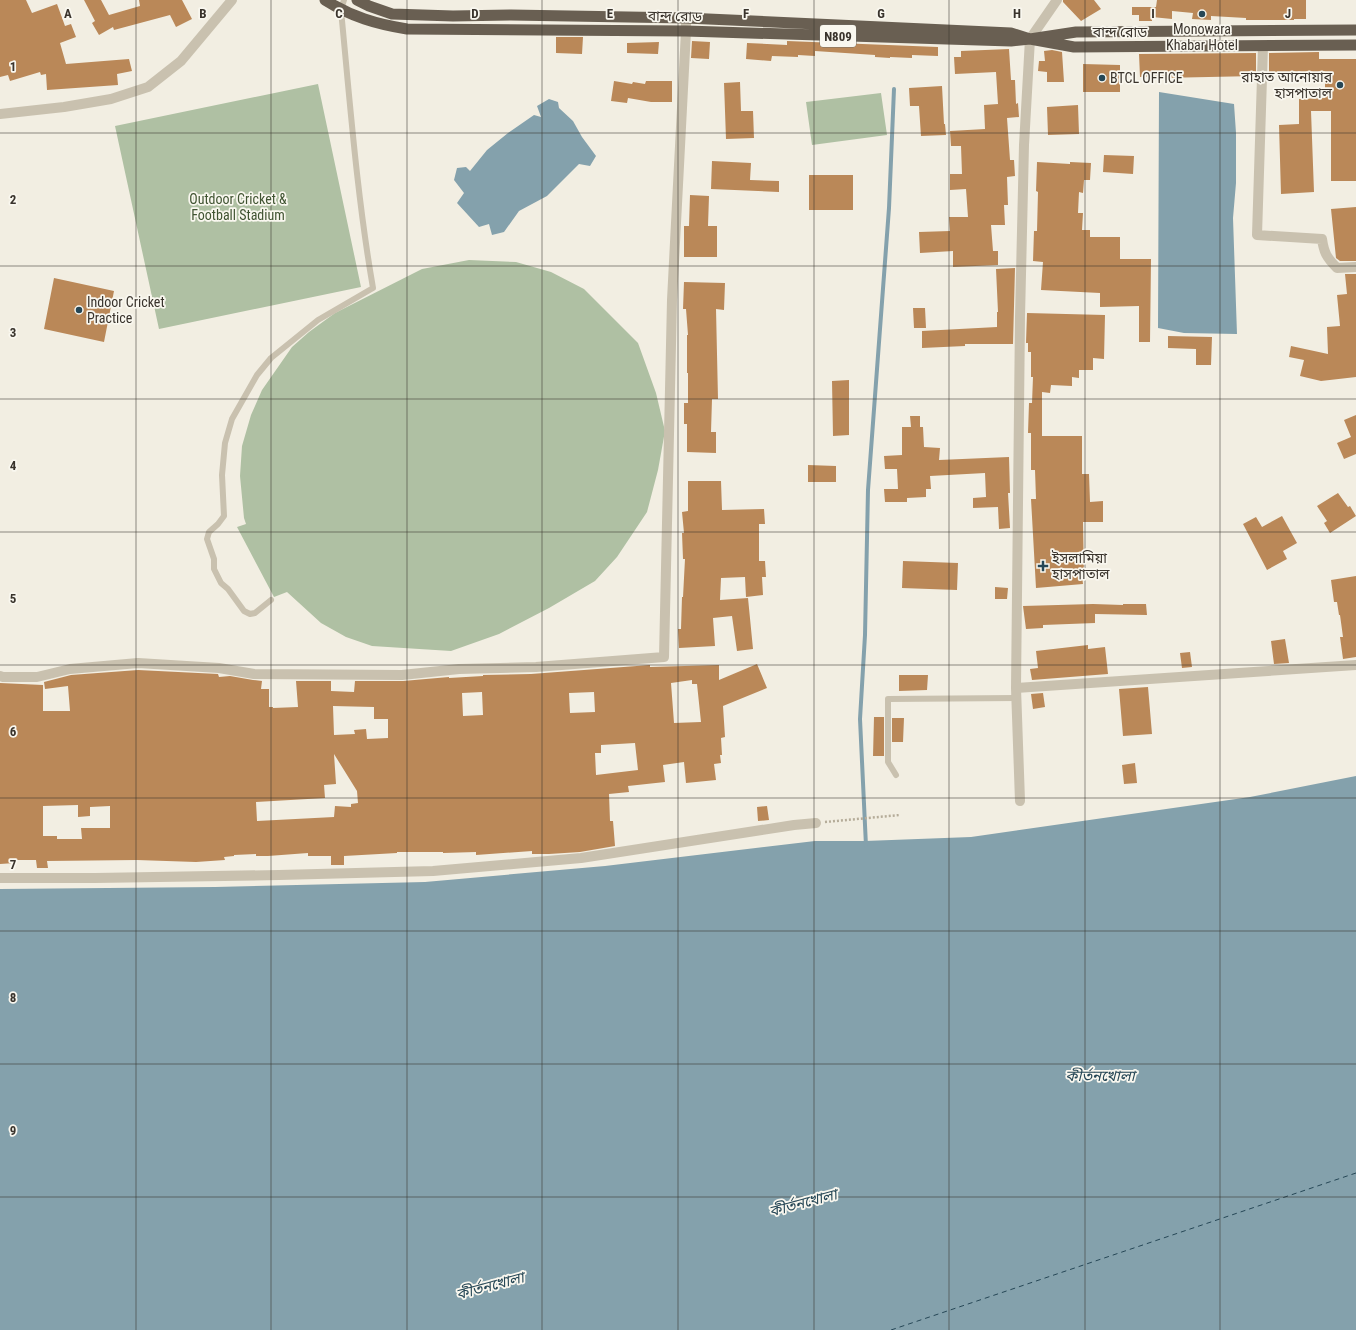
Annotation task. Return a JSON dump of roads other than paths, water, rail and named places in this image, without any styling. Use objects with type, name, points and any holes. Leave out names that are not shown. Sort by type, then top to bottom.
[{"type":"highway","name":"বান্দ রোড","points":[[325,0],[342,5],[380,24],[408,28],[686,31],[1011,41],[1076,32],[1356,30]]},
{"type":"highway","name":"বান্দ রোড","points":[[357,0],[392,14],[686,18],[1010,33],[1030,39],[1074,48],[1356,45]]},
{"type":"street","points":[[0,114],[64,107],[111,99],[148,86],[181,61],[232,0]]},
{"type":"street","points":[[1020,801],[1016,693],[1020,316],[1024,145],[1030,39],[1057,0]]},
{"type":"street","points":[[0,676],[37,677],[70,669],[138,663],[219,668],[254,674],[402,675],[459,669],[536,668],[664,657],[672,300],[686,18]]},
{"type":"street","points":[[1264,46],[1257,235],[1322,239],[1324,251],[1329,261],[1337,268],[1356,267]]},
{"type":"street","points":[[1016,693],[1356,665]]},
{"type":"street","points":[[0,878],[280,876],[433,871],[582,858],[794,825],[816,823]]},
{"type":"lane","points":[[271,600],[255,612],[250,614],[244,611],[228,589],[221,583],[214,569],[214,559],[207,539],[209,532],[224,516],[222,475],[225,444],[232,419],[257,375],[271,358],[318,320],[374,288],[364,232],[342,5]]},
{"type":"lane","points":[[896,775],[888,762],[888,699],[1016,693]]},
{"type":"water","points":[[1159,92],[1234,104],[1236,133],[1236,183],[1233,218],[1237,334],[1184,333],[1158,328]]},
{"type":"water","points":[[549,99],[558,102],[559,108],[573,121],[582,137],[596,156],[590,166],[579,164],[547,196],[519,211],[504,232],[492,235],[489,224],[479,227],[457,203],[464,193],[454,180],[457,168],[466,167],[470,171],[487,150],[508,133],[534,115],[541,117],[537,106]]},
{"type":"water","name":"কীর্তনখোলা","points":[[1356,776],[1356,1330],[0,1330],[0,889],[215,887],[425,882],[605,866],[815,841],[865,841],[971,837],[1250,797]]},
{"type":"waterway","points":[[866,846],[860,719],[865,635],[868,490],[889,208],[894,89]]},
{"type":"place","name":"Monowara Khabar Hotel","points":[[1202,14]]},
{"type":"place","name":"BTCL OFFICE","points":[[1102,78]]},
{"type":"place","name":"রাহাত আনোয়ার হাসপাতাল","points":[[1340,85]]},
{"type":"place","name":"Indoor Cricket Practice","points":[[79,310]]},
{"type":"place","name":"ইসলামিয়া হাসপাতাল","points":[[1043,566]]},
{"type":"park label","name":"Outdoor Cricket & Football Stadium","points":[[238,208]]}]
